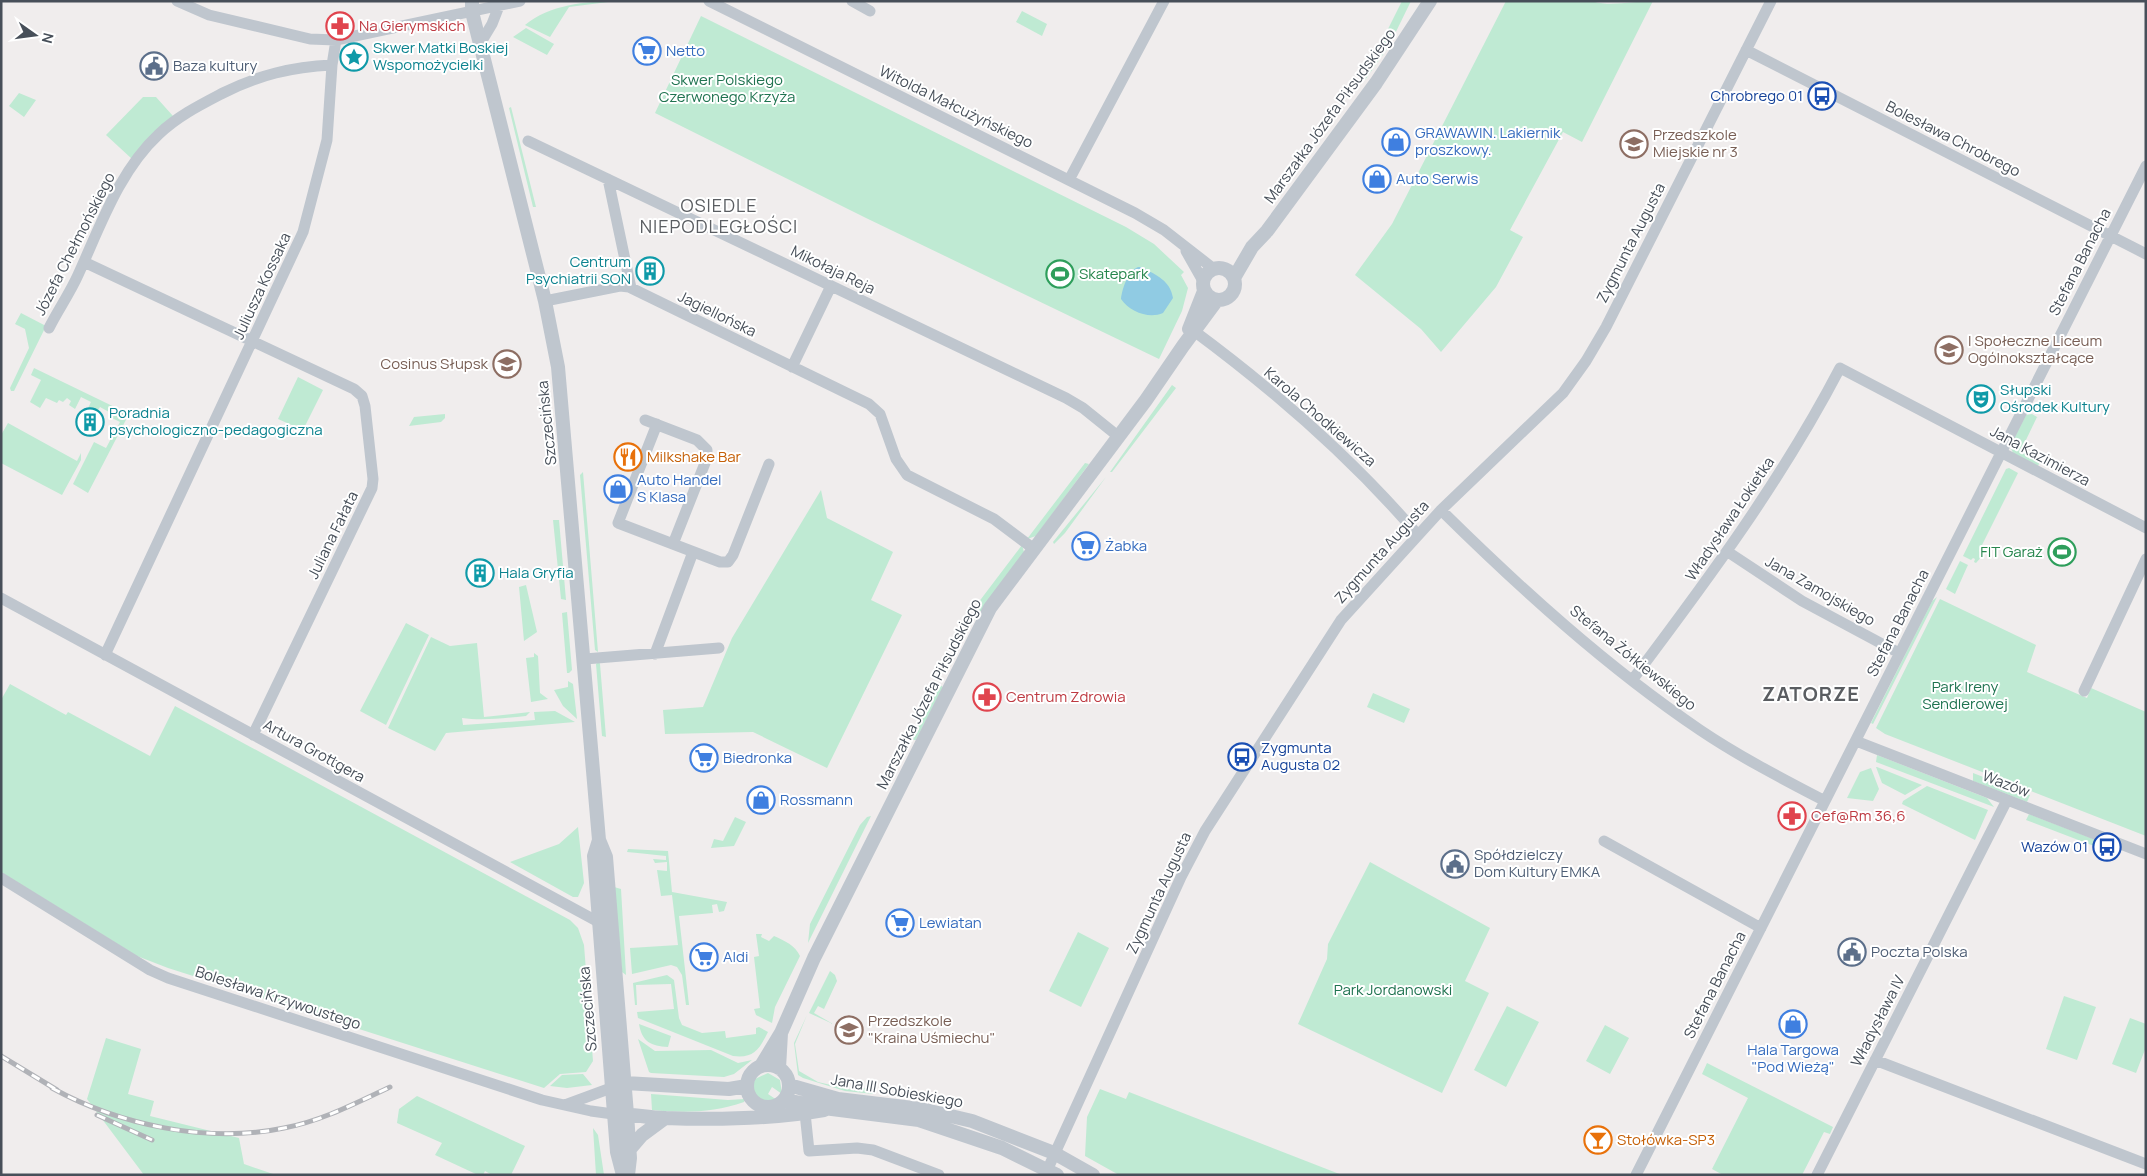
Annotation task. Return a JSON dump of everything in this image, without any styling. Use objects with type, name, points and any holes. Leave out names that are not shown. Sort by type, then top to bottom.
[{"type":"street","points":[[177,1],[209,15],[310,39],[336,40],[471,5],[499,6],[520,1]]},
{"type":"street","name":"Witolda Małcużyńskiego","points":[[709,1],[1151,222],[1184,248],[1223,272]]},
{"type":"street","points":[[852,1],[870,11]]},
{"type":"street","points":[[1069,180],[1164,1]]},
{"type":"street","name":"Marszałka Józefa Piłsudskiego","points":[[1223,272],[1252,247],[1272,223],[1376,83],[1430,1]]},
{"type":"street","name":"Zygmunta Augusta","points":[[1054,1153],[1181,877],[1205,831],[1328,638],[1356,602],[1441,510],[1553,404],[1580,371],[1606,327],[1771,1]]},
{"type":"street","name":"Szczecińska","points":[[471,5],[545,301],[558,367],[599,840],[606,856],[628,1114],[630,1149],[628,1175]]},
{"type":"street","points":[[480,44],[492,24],[499,6]]},
{"type":"street","name":"Juliusza Kossaka","points":[[105,655],[253,342],[306,224],[328,140],[332,66],[336,40]]},
{"type":"street","name":"Bolesława Chrobrego","points":[[1746,50],[2146,254]]},
{"type":"street","name":"Józefa Chełmońskiego","points":[[49,328],[84,262],[113,199],[148,145],[172,122],[199,104],[249,80],[289,68],[332,66]]},
{"type":"street","name":"Mikołaja Reja","points":[[528,141],[1073,402],[1119,437]]},
{"type":"street","name":"Stefana Banacha","points":[[1636,1175],[2146,166]]},
{"type":"street","points":[[608,179],[631,288]]},
{"type":"street","name":"Witolda Małcużyńskiego","points":[[1184,248],[1203,286]]},
{"type":"street","points":[[84,262],[253,342]]},
{"type":"street","points":[[1223,272],[1232,293],[1225,299],[1209,298],[1203,286],[1205,275],[1223,272]]},
{"type":"street","name":"Jagiellońska","points":[[545,301],[620,286],[631,288],[869,404],[880,414],[896,459],[904,472],[912,478],[994,519],[1034,549]]},
{"type":"street","points":[[792,367],[831,286]]},
{"type":"street","name":"Marszałka Józefa Piłsudskiego","points":[[1183,346],[1203,286]]},
{"type":"street","name":"Marszałka Józefa Piłsudskiego","points":[[761,1066],[781,1033],[814,958],[976,633],[995,600],[1119,437],[1217,300]]},
{"type":"street","name":"Karola Chodkiewicza","points":[[1194,331],[1329,441],[1369,480],[1418,535]]},
{"type":"street","name":"Juliana Fałata","points":[[253,342],[354,389],[362,396],[365,406],[373,483],[253,735]]},
{"type":"street","name":"Jana Kazimierza","points":[[1840,368],[2146,528]]},
{"type":"street","name":"Władysława Łokietka","points":[[1632,679],[1728,552],[1790,459],[1840,368]]},
{"type":"street","points":[[673,544],[706,459],[707,450],[697,440],[651,422],[618,523],[720,562],[730,559],[769,464]]},
{"type":"street","name":"Stefana Żółkiewskiego","points":[[1441,510],[1547,608],[1632,679],[1711,737],[1825,801]]},
{"type":"street","points":[[655,654],[693,552]]},
{"type":"street","name":"Jana Zamojskiego","points":[[1728,552],[1802,601],[1899,653]]},
{"type":"street","points":[[2084,691],[2146,559]]},
{"type":"street","name":"Artura Grottgera","points":[[1,598],[612,929]]},
{"type":"street","points":[[584,659],[719,648]]},
{"type":"street","name":"Wazów","points":[[1856,740],[2146,854]]},
{"type":"street","name":"Władysława IV","points":[[1817,1175],[2007,800]]},
{"type":"street","name":"Szczecińska","points":[[599,840],[594,856],[598,922],[613,1114],[618,1160],[623,1175]]},
{"type":"street","points":[[1604,841],[1761,928]]},
{"type":"street","name":"Bolesława Krzywoustego","points":[[1,878],[150,970],[168,978],[460,1074],[564,1105],[613,1114]]},
{"type":"street","name":"Marszałka Józefa Piłsudskiego","points":[[780,1068],[781,1033]]},
{"type":"street","points":[[1876,1060],[2146,1164]]},
{"type":"street","points":[[771,1065],[780,1068],[786,1075],[789,1085],[784,1100],[773,1107],[766,1107],[754,1102],[747,1086],[752,1073],[761,1066],[771,1065]]},
{"type":"street","points":[[564,1105],[625,1083],[729,1089],[747,1086]]},
{"type":"street","name":"Jana III Sobieskiego","points":[[789,1085],[838,1099],[914,1108],[972,1121],[1002,1131],[1054,1153],[1093,1175]]},
{"type":"street","name":"Jana III Sobieskiego","points":[[784,1100],[832,1109],[891,1115],[928,1122],[1002,1148],[1050,1173],[1054,1153]]},
{"type":"street","name":"Jana III Sobieskiego","points":[[717,1118],[754,1102]]},
{"type":"street","name":"Jana III Sobieskiego","points":[[613,1114],[665,1118],[717,1118],[805,1114],[832,1109]]},
{"type":"street","points":[[805,1114],[809,1150],[857,1148],[874,1150],[939,1175]]},
{"type":"street","points":[[630,1149],[642,1135],[665,1118]]},
{"type":"green space","points":[[616,1],[569,7],[550,37],[525,25],[545,13],[568,5]]},
{"type":"green space","points":[[1402,1],[1411,1],[1389,46],[1365,80],[1367,71]]},
{"type":"green space","points":[[1506,1],[1593,1],[1613,4],[1653,1],[1582,142],[1563,132],[1510,230],[1523,237],[1496,287],[1441,352],[1421,329],[1355,275],[1392,224]]},
{"type":"green space","points":[[1022,11],[1047,24],[1042,36],[1016,22]]},
{"type":"green space","name":"Skwer Polskiego Czerwonego Krzyża","points":[[701,16],[1126,227],[1154,244],[1184,272],[1181,275],[1188,288],[1182,311],[1159,359],[866,218],[655,113]]},
{"type":"green space","points":[[526,28],[554,44],[547,55],[513,37]]},
{"type":"green space","points":[[19,93],[36,100],[24,117],[9,106]]},
{"type":"green space","points":[[143,97],[156,97],[173,116],[132,159],[106,135]]},
{"type":"green space","points":[[511,107],[536,207],[533,207],[509,108]]},
{"type":"green space","points":[[21,313],[46,326],[14,391],[11,391],[10,388],[29,348],[25,329],[15,324]]},
{"type":"green space","points":[[34,368],[129,414],[88,493],[73,484],[94,442],[106,448],[120,422],[108,416],[109,412],[100,407],[93,418],[85,414],[91,402],[81,397],[75,409],[69,405],[71,401],[67,398],[63,402],[59,400],[57,403],[46,398],[40,408],[30,402],[41,380],[31,375]]},
{"type":"green space","points":[[298,377],[323,390],[303,430],[278,419]]},
{"type":"green space","points":[[1172,385],[1176,388],[1112,472],[1110,472]]},
{"type":"green space","points":[[445,414],[445,418],[441,422],[409,426],[414,417]]},
{"type":"green space","points":[[2032,414],[2037,417],[2025,442],[2027,452],[2042,457],[2038,466],[2013,453],[2010,446],[2026,415]]},
{"type":"green space","points":[[8,423],[77,461],[81,453],[81,460],[62,495],[1,463],[1,435]]},
{"type":"green space","points":[[1085,463],[1089,464],[1036,536],[1027,539]]},
{"type":"green space","points":[[2009,468],[2018,473],[1979,551],[1984,554],[1976,563],[1974,562],[1975,559],[1971,560],[1963,556],[2006,469]]},
{"type":"green space","points":[[583,472],[598,652],[595,650],[580,475]]},
{"type":"green space","points":[[1106,477],[1065,533],[1054,544],[1053,542]]},
{"type":"green space","points":[[821,490],[827,518],[893,552],[871,600],[902,615],[827,768],[753,732],[665,734],[663,710],[703,707],[732,638]]},
{"type":"green space","points":[[553,520],[559,520],[566,600],[561,599]]},
{"type":"green space","points":[[1022,545],[1024,552],[970,626],[968,622],[978,603]]},
{"type":"green space","points":[[1960,561],[1968,565],[1955,594],[1946,589]]},
{"type":"green space","points":[[526,585],[537,632],[524,641],[519,587]]},
{"type":"green space","points":[[1937,597],[1873,724],[1871,723],[1932,601]]},
{"type":"green space","name":"Park Ireny Sendlerowej","points":[[1940,599],[2036,645],[2027,672],[2087,698],[2091,688],[2146,712],[2146,836],[1885,734],[1876,728]]},
{"type":"green space","points":[[567,612],[572,670],[569,673],[567,673],[562,613]]},
{"type":"green space","points":[[406,623],[429,635],[386,725],[360,711]]},
{"type":"green space","points":[[431,637],[450,646],[477,643],[484,717],[530,712],[526,716],[462,718],[463,725],[535,720],[534,712],[555,711],[575,722],[446,733],[435,751],[388,728]]},
{"type":"green space","points":[[534,653],[538,656],[540,693],[548,699],[531,702],[526,658],[534,657]]},
{"type":"green space","points":[[599,661],[606,737],[602,736],[596,664]]},
{"type":"green space","points":[[568,681],[573,684],[577,719],[563,706],[554,690],[568,687]]},
{"type":"green space","points":[[10,684],[66,715],[68,712],[150,756],[175,706],[570,920],[578,928],[584,945],[593,1061],[586,1072],[560,1074],[544,1088],[168,968],[137,956],[1,872],[1,700]]},
{"type":"green space","points":[[938,684],[943,687],[916,740],[911,740]]},
{"type":"green space","points":[[1373,693],[1410,709],[1404,723],[1367,707]]},
{"type":"green space","points":[[1877,755],[1987,798],[1994,807],[1876,762]]},
{"type":"green space","points":[[1876,767],[1922,785],[1905,795],[1882,783]]},
{"type":"green space","points":[[1871,768],[1879,789],[1873,801],[1847,798],[1860,772]]},
{"type":"green space","points":[[1973,773],[2030,795],[2027,802],[1973,781]]},
{"type":"green space","points":[[1927,786],[1988,810],[1975,840],[1902,804],[1903,801]]},
{"type":"green space","points":[[2029,814],[2096,840],[2094,846],[2026,820]]},
{"type":"green space","points":[[871,816],[808,943],[810,924],[860,825],[867,817]]},
{"type":"green space","points":[[735,817],[746,822],[734,846],[711,848],[714,839],[723,841]]},
{"type":"green space","points":[[578,827],[584,883],[578,897],[573,897],[510,862],[559,844]]},
{"type":"green space","points":[[628,849],[668,851],[672,892],[727,902],[724,911],[719,912],[717,904],[712,905],[713,913],[679,916],[689,1005],[686,1005],[682,975],[677,967],[671,965],[632,974],[630,948],[678,945],[672,895],[661,896],[657,870],[667,871],[667,862],[655,863],[653,859],[666,860],[666,856],[627,852]]},
{"type":"green space","name":"Park Jordanowski","points":[[1370,862],[1490,928],[1465,981],[1489,993],[1442,1093],[1298,1024],[1327,959],[1328,944]]},
{"type":"green space","points":[[614,887],[621,889],[626,975],[622,972]]},
{"type":"green space","points":[[1078,932],[1109,948],[1081,1007],[1049,991]]},
{"type":"green space","points":[[756,934],[762,934],[761,937],[769,941],[774,936],[782,940],[792,946],[800,956],[775,1007],[772,1023],[756,1015],[754,1009],[760,1008],[754,957],[759,956]]},
{"type":"green space","points":[[830,971],[835,975],[837,981],[824,1009],[818,1006],[814,1013],[833,1024],[809,1013]]},
{"type":"green space","points":[[667,975],[674,980],[679,1018],[682,1025],[702,1033],[725,1031],[726,1038],[756,1034],[756,1028],[759,1027],[768,1032],[762,1043],[751,1054],[733,1056],[638,1018],[637,1012],[674,1009],[671,984],[636,985],[637,1005],[635,1005],[633,983]]},
{"type":"green space","points":[[2064,996],[2096,1007],[2077,1060],[2046,1049]]},
{"type":"green space","points":[[1507,1006],[1539,1022],[1506,1087],[1474,1070]]},
{"type":"green space","points":[[807,1015],[795,1044],[799,1071],[818,1082],[857,1091],[858,1087],[875,1090],[874,1094],[845,1091],[803,1078],[798,1075],[794,1043]]},
{"type":"green space","points":[[2130,1018],[2146,1024],[2146,1047],[2136,1073],[2112,1064]]},
{"type":"green space","points":[[639,1024],[671,1036],[668,1047],[657,1046],[648,1042],[642,1035]]},
{"type":"green space","points":[[1605,1025],[1629,1038],[1610,1074],[1586,1061]]},
{"type":"green space","points":[[106,1038],[141,1049],[128,1094],[154,1101],[150,1116],[239,1138],[244,1164],[276,1175],[144,1175],[87,1099]]},
{"type":"green space","points":[[638,1039],[655,1051],[711,1050],[738,1063],[752,1060],[734,1074],[724,1077],[651,1073],[649,1072]]},
{"type":"green space","points":[[1707,1063],[1833,1127],[1830,1134],[1824,1132],[1802,1175],[1723,1175],[1712,1169],[1748,1098],[1702,1074]]},
{"type":"green space","points":[[768,1073],[780,1080],[782,1094],[772,1087],[768,1094],[777,1100],[764,1103],[755,1098],[752,1088],[755,1079]]},
{"type":"green space","points":[[583,1074],[592,1085],[567,1088],[550,1086],[562,1075]]},
{"type":"green space","points":[[1100,1089],[1126,1099],[1129,1092],[1342,1175],[1119,1175],[1085,1156],[1087,1117]]},
{"type":"green space","points":[[651,1094],[728,1100],[745,1099],[744,1102],[732,1106],[710,1110],[664,1111],[652,1110]]},
{"type":"green space","points":[[417,1096],[525,1146],[511,1175],[492,1175],[485,1171],[483,1175],[478,1175],[435,1155],[442,1143],[397,1123],[399,1109]]},
{"type":"green space","points":[[593,1128],[598,1135],[604,1175],[596,1175]]},
{"type":"water","points":[[1138,267],[1142,267],[1158,276],[1169,287],[1173,298],[1163,313],[1146,315],[1140,313],[1129,308],[1121,299],[1128,276]]},
{"type":"railway","points":[[1,1056],[57,1090]]},
{"type":"railway","points":[[52,1088],[78,1101],[135,1121],[165,1128],[225,1134],[255,1132],[298,1125],[338,1111],[390,1087]]},
{"type":"railway","points":[[97,1115],[152,1140]]},
{"type":"place","name":"Na Gierymskich","points":[[340,26]]},
{"type":"place","name":"Netto","points":[[647,51]]},
{"type":"place","name":"Skwer Matki Boskiej Wspomożycielki","points":[[354,57]]},
{"type":"place","name":"Baza kultury","points":[[154,66]]},
{"type":"place","name":"Chrobrego 01","points":[[1822,96]]},
{"type":"place","name":"GRAWAWIN. Lakiernik proszkowy.","points":[[1396,142]]},
{"type":"place","name":"Przedszkole Miejskie nr 3","points":[[1634,144]]},
{"type":"place","name":"Auto Serwis","points":[[1377,179]]},
{"type":"place","name":"Centrum Psychiatrii SON","points":[[650,271]]},
{"type":"place","name":"Skatepark","points":[[1060,274]]},
{"type":"place","name":"I Społeczne Liceum Ogólnokształcące","points":[[1949,350]]},
{"type":"place","name":"Cosinus Słupsk","points":[[507,364]]},
{"type":"place","name":"Słupski Ośrodek Kultury","points":[[1981,399]]},
{"type":"place","name":"Poradnia psychologiczno-pedagogiczna","points":[[90,422]]},
{"type":"place","name":"Milkshake Bar","points":[[628,457]]},
{"type":"place","name":"Auto Handel S Klasa","points":[[618,489]]},
{"type":"place","name":"Żabka","points":[[1086,546]]},
{"type":"place","name":"FIT Garaż","points":[[2062,552]]},
{"type":"place","name":"Hala Gryfia","points":[[480,573]]},
{"type":"place","name":"Centrum Zdrowia","points":[[987,697]]},
{"type":"place","name":"Zygmunta Augusta 02","points":[[1242,757]]},
{"type":"place","name":"Biedronka","points":[[704,758]]},
{"type":"place","name":"Rossmann","points":[[761,800]]},
{"type":"place","name":"Cef@Rm 36,6","points":[[1792,816]]},
{"type":"place","name":"Wazów 01","points":[[2107,847]]},
{"type":"place","name":"Spółdzielczy Dom Kultury EMKA","points":[[1455,864]]},
{"type":"place","name":"Lewiatan","points":[[900,923]]},
{"type":"place","name":"Poczta Polska","points":[[1852,952]]},
{"type":"place","name":"Aldi","points":[[704,957]]},
{"type":"place","name":"Hala Targowa \"Pod Wieżą\"","points":[[1793,1024]]},
{"type":"place","name":"Przedszkole \"Kraina Uśmiechu\"","points":[[849,1030]]},
{"type":"place","name":"Stołówka-SP3","points":[[1598,1140]]},
{"type":"district","name":"OSIEDLE NIEPODLEGŁOŚCI","points":[[719,216]]},
{"type":"district","name":"ZATORZE","points":[[1811,694]]}]
